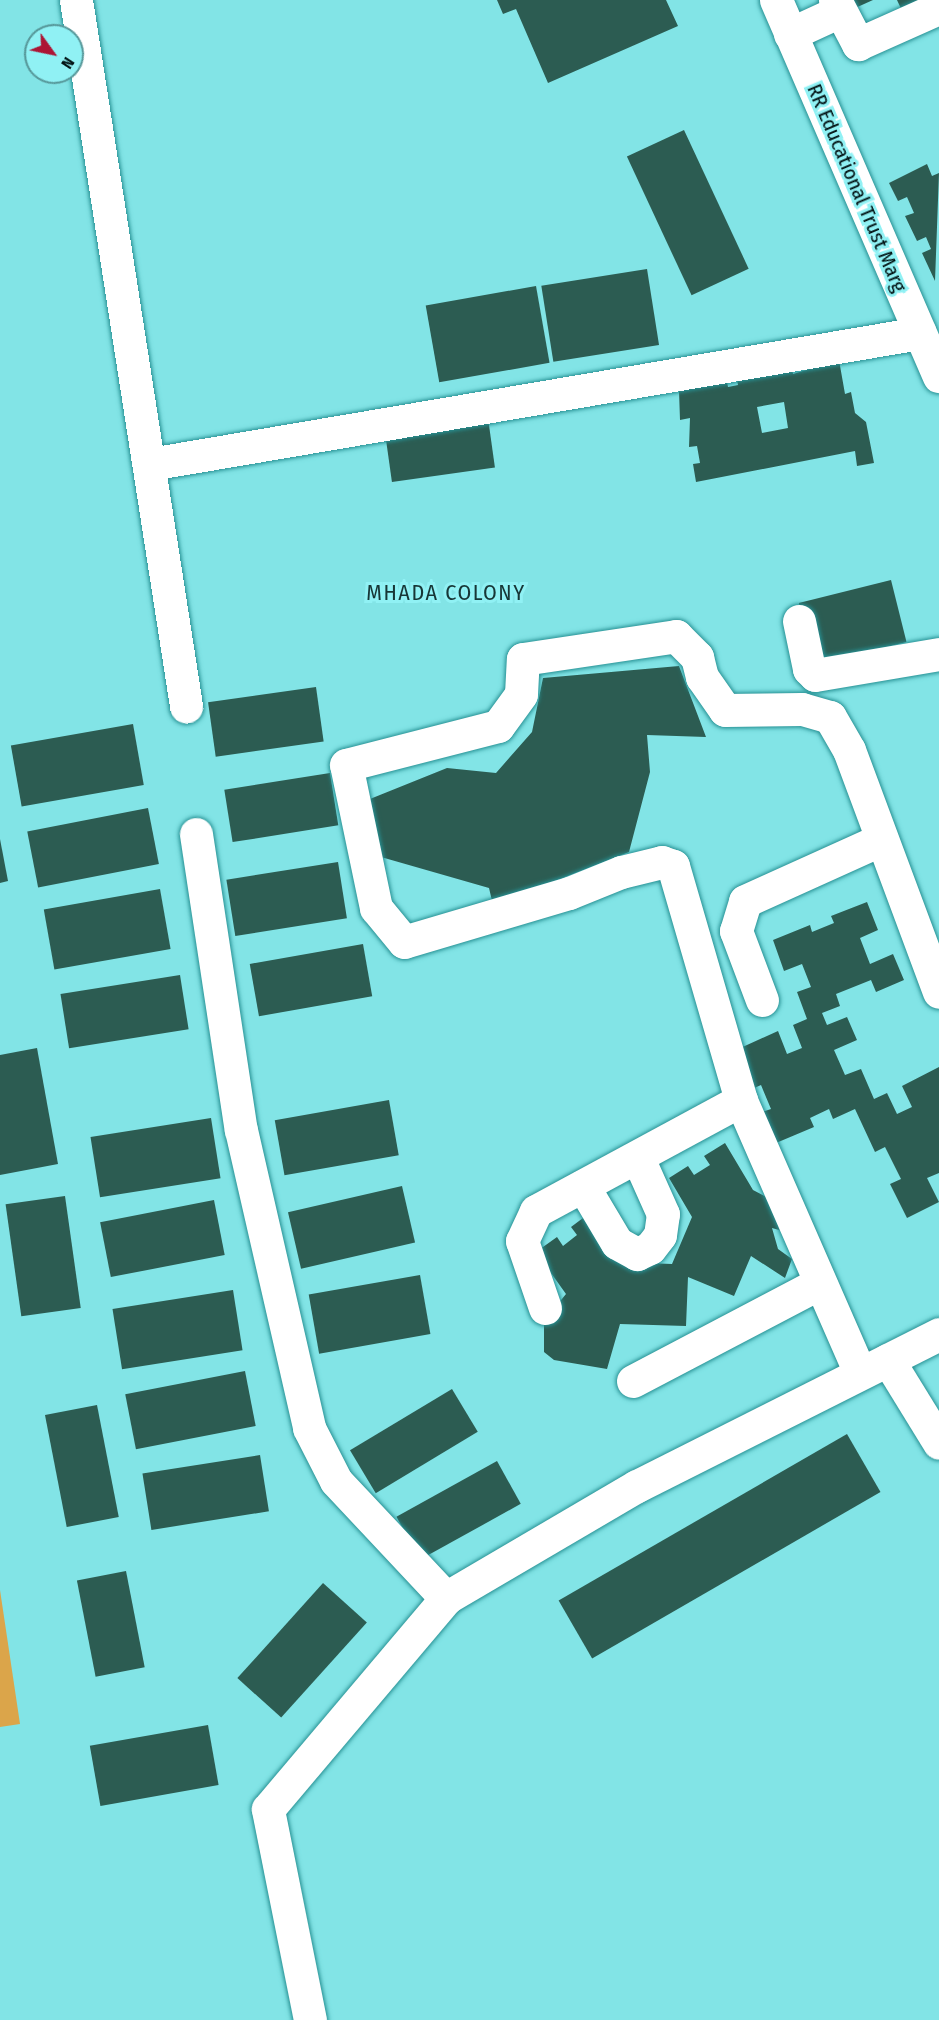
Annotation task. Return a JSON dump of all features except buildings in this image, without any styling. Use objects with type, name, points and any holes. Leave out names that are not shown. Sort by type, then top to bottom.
[{"type":"street","points":[[76,0],[186,706]]},
{"type":"street","name":"RR Educational Trust Marg","points":[[776,0],[939,376]]},
{"type":"street","points":[[790,34],[837,6],[853,39],[865,44],[939,8]]},
{"type":"street","points":[[150,464],[920,333]]},
{"type":"street","points":[[799,621],[808,669],[815,675],[939,654]]},
{"type":"street","points":[[939,992],[849,750],[830,717],[802,709],[724,710],[702,677],[696,657],[676,636],[523,659],[521,694],[498,726],[346,765],[376,908],[404,942],[569,893],[621,872],[662,862],[673,866],[741,1100],[820,1283],[874,1366],[939,1443]]},
{"type":"street","points":[[196,834],[240,1130],[309,1428],[336,1481],[446,1598]]},
{"type":"street","points":[[762,1000],[736,931],[745,901],[882,839]]},
{"type":"street","points":[[545,1308],[522,1240],[536,1212],[741,1100]]},
{"type":"street","points":[[583,1186],[617,1243],[627,1252],[644,1251],[660,1234],[663,1214],[638,1158]]},
{"type":"street","points":[[633,1382],[820,1283]]},
{"type":"street","points":[[310,2020],[268,1809],[446,1598],[637,1486],[939,1334]]},
{"type":"shaded area","points":[[0,1590],[20,1724],[0,1727]]},
{"type":"district","name":"MHADA COLONY","points":[[446,593]]}]
